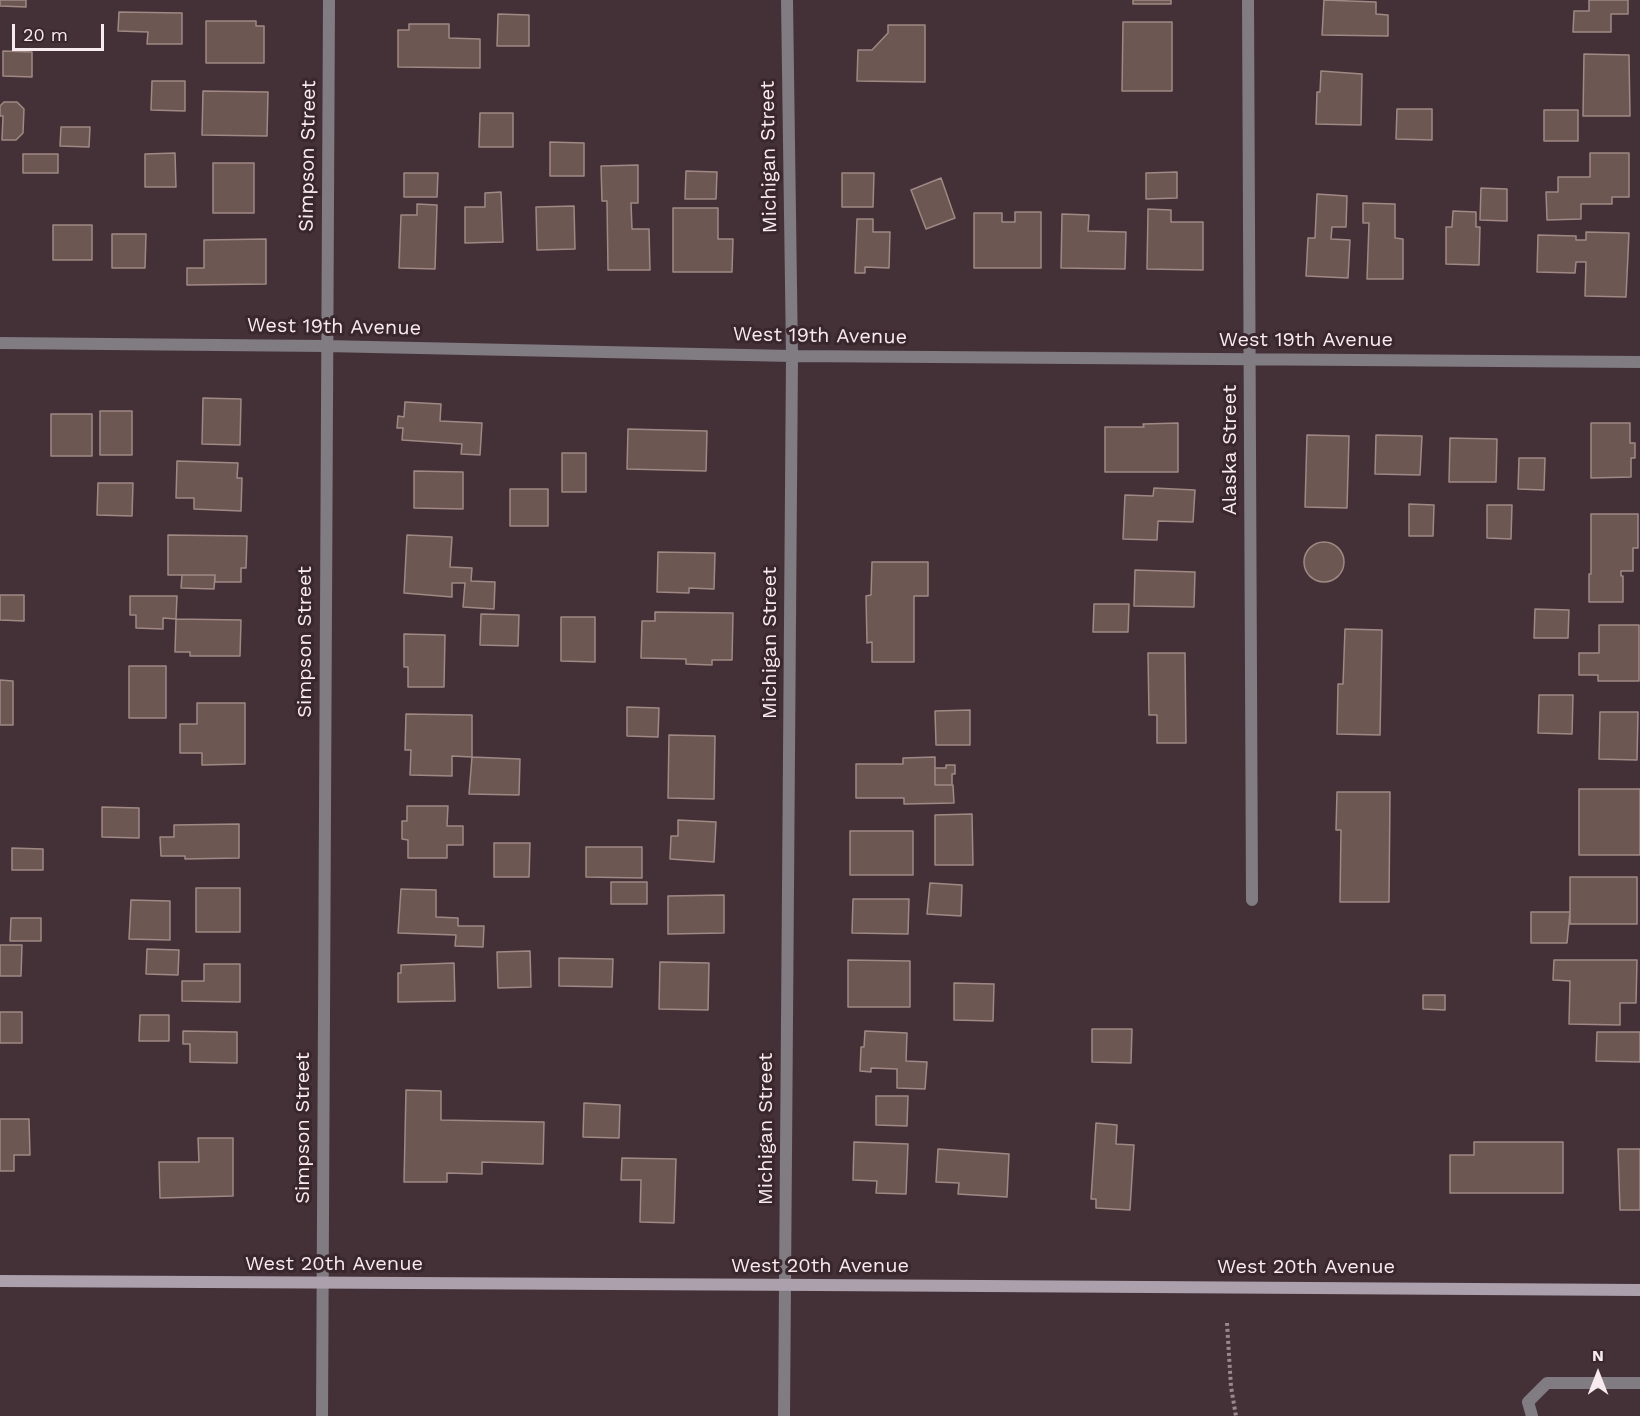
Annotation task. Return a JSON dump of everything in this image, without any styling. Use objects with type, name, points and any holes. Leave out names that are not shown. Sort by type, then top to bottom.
[{"type":"main road","name":"West 20th Avenue","points":[[0,1281],[1640,1290]]},
{"type":"street","name":"Simpson Street","points":[[322,1416],[329,0]]},
{"type":"street","name":"Michigan Street","points":[[784,1416],[792,356],[787,0]]},
{"type":"street","name":"Alaska Street","points":[[1248,0],[1252,900]]},
{"type":"street","name":"West 19th Avenue","points":[[0,343],[326,346],[792,356],[1640,362]]},
{"type":"street","points":[[1532,1416],[1528,1402],[1547,1383],[1640,1383]]},
{"type":"path","points":[[1227,1323],[1231,1387],[1236,1416]]},
{"type":"building","points":[[0,0],[26,0],[26,7],[0,6]]},
{"type":"building","points":[[1133,0],[1171,0],[1171,4],[1133,4]]},
{"type":"building","points":[[1324,0],[1376,2],[1376,14],[1388,15],[1388,36],[1322,35]]},
{"type":"building","points":[[1589,0],[1628,0],[1628,14],[1611,14],[1611,32],[1573,32],[1574,11],[1589,11]]},
{"type":"building","points":[[119,12],[182,13],[182,44],[147,44],[148,32],[118,31]]},
{"type":"building","points":[[498,14],[529,15],[529,46],[497,46]]},
{"type":"building","points":[[206,21],[256,21],[256,26],[264,26],[264,63],[206,63]]},
{"type":"building","points":[[1123,22],[1172,22],[1172,91],[1122,91]]},
{"type":"building","points":[[409,24],[449,24],[449,38],[480,39],[480,68],[398,67],[398,30],[409,30]]},
{"type":"building","points":[[888,25],[925,25],[925,82],[857,81],[858,50],[872,50],[888,33]]},
{"type":"building","points":[[3,51],[32,52],[32,77],[3,76]]},
{"type":"building","points":[[1584,54],[1629,55],[1630,116],[1583,116]]},
{"type":"building","points":[[1321,71],[1362,74],[1361,125],[1316,124],[1317,92],[1320,92]]},
{"type":"building","points":[[152,81],[185,81],[185,111],[151,110]]},
{"type":"building","points":[[203,91],[268,92],[267,136],[202,135]]},
{"type":"building","points":[[4,102],[17,102],[24,109],[23,133],[16,140],[2,140],[3,116],[0,116],[0,106]]},
{"type":"building","points":[[1397,109],[1432,109],[1432,140],[1396,139]]},
{"type":"building","points":[[1544,110],[1578,110],[1578,141],[1544,141]]},
{"type":"building","points":[[480,113],[513,113],[513,147],[479,147]]},
{"type":"building","points":[[61,127],[90,127],[89,147],[60,146]]},
{"type":"building","points":[[550,142],[584,143],[584,176],[550,176]]},
{"type":"building","points":[[175,153],[176,187],[145,187],[145,154]]},
{"type":"building","points":[[1590,153],[1629,153],[1629,197],[1612,197],[1612,204],[1581,204],[1581,219],[1547,220],[1546,192],[1558,192],[1558,177],[1590,177]]},
{"type":"building","points":[[23,154],[58,154],[58,173],[23,173]]},
{"type":"building","points":[[213,163],[254,163],[254,213],[213,213]]},
{"type":"building","points":[[638,165],[638,203],[631,203],[632,229],[649,229],[650,270],[608,270],[607,201],[602,201],[601,166]]},
{"type":"building","points":[[686,171],[717,172],[716,199],[685,199]]},
{"type":"building","points":[[1177,172],[1177,198],[1146,199],[1146,173]]},
{"type":"building","points":[[404,173],[438,173],[437,197],[404,197]]},
{"type":"building","points":[[842,173],[874,173],[873,207],[842,207]]},
{"type":"building","points":[[941,178],[955,218],[926,229],[911,190]]},
{"type":"building","points":[[1481,188],[1507,189],[1507,221],[1480,220]]},
{"type":"building","points":[[501,192],[503,242],[465,243],[465,207],[485,207],[485,193]]},
{"type":"building","points":[[1317,194],[1347,196],[1346,227],[1332,227],[1331,239],[1350,240],[1348,278],[1306,276],[1308,238],[1315,238]]},
{"type":"building","points":[[1363,203],[1395,204],[1395,238],[1403,239],[1403,279],[1367,279],[1369,223],[1363,223]]},
{"type":"building","points":[[417,204],[437,205],[435,269],[399,268],[401,215],[417,215]]},
{"type":"building","points":[[574,206],[575,249],[537,250],[536,207]]},
{"type":"building","points":[[673,208],[718,208],[718,239],[733,239],[732,272],[673,272]]},
{"type":"building","points":[[1148,209],[1171,210],[1171,222],[1203,222],[1203,270],[1147,269]]},
{"type":"building","points":[[1453,211],[1476,212],[1476,227],[1480,227],[1479,265],[1446,264],[1446,227],[1452,227]]},
{"type":"building","points":[[1015,212],[1041,212],[1041,268],[974,268],[974,213],[1002,213],[1002,222],[1015,222]]},
{"type":"building","points":[[1062,214],[1089,215],[1088,231],[1126,232],[1125,269],[1061,268]]},
{"type":"building","points":[[857,219],[873,219],[873,232],[890,232],[889,268],[865,267],[865,273],[855,273]]},
{"type":"building","points":[[53,225],[92,225],[92,260],[53,260]]},
{"type":"building","points":[[1586,232],[1629,233],[1626,297],[1585,296],[1586,262],[1576,262],[1575,273],[1537,272],[1538,235],[1576,236],[1576,240],[1586,240]]},
{"type":"building","points":[[112,234],[146,234],[145,268],[112,268]]},
{"type":"building","points":[[266,239],[266,284],[187,285],[187,268],[204,268],[204,240]]},
{"type":"building","points":[[203,398],[241,399],[240,445],[202,444]]},
{"type":"building","points":[[405,402],[441,404],[440,421],[482,423],[480,455],[461,454],[462,444],[402,440],[403,428],[397,428],[398,416],[404,417]]},
{"type":"building","points":[[100,411],[132,411],[132,455],[100,455]]},
{"type":"building","points":[[51,414],[92,414],[92,456],[51,456]]},
{"type":"building","points":[[1178,423],[1178,472],[1105,472],[1105,427],[1144,427],[1143,424]]},
{"type":"building","points":[[1591,423],[1630,423],[1630,443],[1635,443],[1635,458],[1631,458],[1631,477],[1591,478]]},
{"type":"building","points":[[628,429],[707,431],[706,471],[627,469]]},
{"type":"building","points":[[1307,435],[1349,436],[1347,508],[1305,507]]},
{"type":"building","points":[[1376,435],[1422,436],[1420,475],[1375,474]]},
{"type":"building","points":[[1450,438],[1497,439],[1496,482],[1449,482]]},
{"type":"building","points":[[562,453],[586,453],[586,492],[562,492]]},
{"type":"building","points":[[1519,458],[1545,458],[1544,490],[1518,489]]},
{"type":"building","points":[[177,461],[238,463],[237,478],[242,478],[241,511],[194,509],[194,498],[176,498]]},
{"type":"building","points":[[414,471],[463,472],[463,509],[414,508]]},
{"type":"building","points":[[98,483],[133,483],[132,516],[97,515]]},
{"type":"building","points":[[1154,488],[1195,490],[1193,522],[1158,521],[1157,540],[1123,539],[1125,495],[1153,496]]},
{"type":"building","points":[[510,489],[548,489],[548,526],[510,526]]},
{"type":"building","points":[[1409,504],[1434,505],[1433,536],[1409,536]]},
{"type":"building","points":[[1487,505],[1512,505],[1511,539],[1487,538]]},
{"type":"building","points":[[1591,514],[1638,514],[1638,548],[1633,548],[1633,571],[1621,571],[1623,602],[1589,602]]},
{"type":"building","points":[[168,535],[247,536],[246,568],[241,568],[241,582],[215,582],[215,575],[168,575]]},
{"type":"building","points":[[407,535],[452,537],[450,567],[472,568],[471,581],[495,582],[494,609],[463,607],[465,583],[452,583],[452,597],[404,593]]},
{"type":"building","points":[[1324,542],[1338,548],[1344,562],[1338,576],[1324,582],[1310,576],[1304,562],[1310,548]]},
{"type":"building","points":[[658,552],[715,553],[714,589],[689,588],[689,593],[657,592]]},
{"type":"building","points":[[872,562],[928,562],[928,596],[914,596],[914,662],[872,662],[872,642],[867,643],[866,596],[871,595]]},
{"type":"building","points":[[1135,570],[1195,572],[1194,607],[1134,606]]},
{"type":"building","points":[[182,575],[215,575],[214,589],[181,588]]},
{"type":"building","points":[[0,595],[24,595],[24,621],[0,620]]},
{"type":"building","points":[[130,596],[177,596],[176,619],[163,618],[163,629],[136,628],[136,615],[130,615]]},
{"type":"building","points":[[1094,604],[1129,604],[1128,632],[1093,632]]},
{"type":"building","points":[[1535,609],[1569,610],[1568,638],[1534,638]]},
{"type":"building","points":[[655,612],[733,613],[732,660],[712,660],[712,665],[686,664],[686,659],[641,658],[642,621],[655,621]]},
{"type":"building","points":[[481,614],[519,615],[518,646],[480,645]]},
{"type":"building","points":[[561,617],[595,617],[595,662],[561,661]]},
{"type":"building","points":[[176,619],[241,620],[240,656],[190,656],[190,652],[175,652]]},
{"type":"building","points":[[1599,625],[1639,625],[1639,681],[1598,681],[1598,675],[1579,675],[1579,653],[1599,653]]},
{"type":"building","points":[[1345,629],[1382,630],[1380,735],[1337,734],[1338,684],[1343,684]]},
{"type":"building","points":[[404,634],[445,635],[444,687],[408,687],[408,667],[404,667]]},
{"type":"building","points":[[1148,653],[1185,653],[1186,743],[1157,743],[1157,715],[1149,715]]},
{"type":"building","points":[[129,666],[166,666],[166,718],[129,718]]},
{"type":"building","points":[[0,680],[13,681],[13,725],[0,725]]},
{"type":"building","points":[[1539,695],[1573,695],[1572,734],[1538,733]]},
{"type":"building","points":[[197,703],[245,703],[245,764],[202,765],[202,753],[180,753],[180,724],[197,724]]},
{"type":"building","points":[[627,707],[659,708],[658,737],[627,736]]},
{"type":"building","points":[[970,710],[970,745],[936,745],[935,711]]},
{"type":"building","points":[[1600,712],[1638,712],[1637,760],[1599,759]]},
{"type":"building","points":[[406,714],[472,715],[472,757],[452,756],[452,776],[410,775],[411,750],[405,750]]},
{"type":"building","points":[[669,735],[715,736],[714,799],[668,798]]},
{"type":"building","points":[[472,757],[520,759],[519,795],[469,794]]},
{"type":"building","points":[[935,757],[935,785],[953,785],[954,803],[904,804],[904,798],[856,798],[856,764],[903,764],[903,758]]},
{"type":"building","points":[[946,765],[955,765],[952,785],[935,785],[935,768],[946,768]]},
{"type":"building","points":[[1579,789],[1640,789],[1640,855],[1579,855]]},
{"type":"building","points":[[1337,792],[1390,792],[1389,902],[1340,902],[1341,830],[1336,830]]},
{"type":"building","points":[[407,806],[448,806],[447,826],[463,826],[463,845],[447,845],[447,858],[408,858],[408,840],[402,839],[402,821],[407,821]]},
{"type":"building","points":[[102,807],[139,808],[139,838],[102,837]]},
{"type":"building","points":[[972,814],[973,865],[935,865],[935,815]]},
{"type":"building","points":[[678,820],[716,822],[714,862],[670,859],[671,836],[678,836]]},
{"type":"building","points":[[239,824],[239,858],[185,859],[185,856],[161,856],[160,837],[174,837],[174,825]]},
{"type":"building","points":[[850,831],[913,831],[913,875],[850,875]]},
{"type":"building","points":[[494,843],[530,843],[529,877],[494,877]]},
{"type":"building","points":[[586,847],[642,847],[642,878],[586,877]]},
{"type":"building","points":[[12,848],[43,849],[43,870],[12,870]]},
{"type":"building","points":[[1570,877],[1637,877],[1637,924],[1570,924]]},
{"type":"building","points":[[611,882],[647,882],[647,904],[611,904]]},
{"type":"building","points":[[930,883],[962,885],[961,916],[927,914]]},
{"type":"building","points":[[196,888],[240,888],[240,932],[196,932]]},
{"type":"building","points":[[401,889],[436,890],[436,917],[458,918],[458,926],[484,926],[483,947],[455,946],[456,935],[398,933]]},
{"type":"building","points":[[724,895],[724,933],[668,934],[668,896]]},
{"type":"building","points":[[853,899],[909,899],[908,934],[852,933]]},
{"type":"building","points":[[131,900],[170,901],[170,940],[129,939]]},
{"type":"building","points":[[1531,912],[1570,912],[1567,943],[1531,943]]},
{"type":"building","points":[[11,918],[41,918],[41,941],[10,941]]},
{"type":"building","points":[[0,945],[22,945],[21,976],[0,976]]},
{"type":"building","points":[[147,949],[179,950],[178,975],[146,974]]},
{"type":"building","points":[[530,951],[531,987],[498,988],[497,952]]},
{"type":"building","points":[[559,958],[613,959],[612,987],[559,986]]},
{"type":"building","points":[[848,960],[910,961],[910,1007],[848,1007]]},
{"type":"building","points":[[1554,960],[1637,960],[1636,1003],[1620,1003],[1620,1025],[1569,1024],[1570,981],[1553,980]]},
{"type":"building","points":[[660,962],[709,963],[708,1010],[659,1009]]},
{"type":"building","points":[[454,963],[455,1001],[398,1002],[398,973],[401,973],[401,965]]},
{"type":"building","points":[[204,964],[240,964],[240,1002],[182,1001],[182,981],[204,981]]},
{"type":"building","points":[[954,983],[994,984],[993,1021],[954,1020]]},
{"type":"building","points":[[1423,995],[1445,995],[1445,1010],[1423,1009]]},
{"type":"building","points":[[0,1012],[22,1012],[22,1043],[0,1043]]},
{"type":"building","points":[[140,1015],[169,1015],[169,1041],[139,1041]]},
{"type":"building","points":[[1092,1029],[1132,1029],[1131,1063],[1092,1062]]},
{"type":"building","points":[[183,1031],[237,1032],[237,1063],[190,1062],[190,1044],[183,1044]]},
{"type":"building","points":[[865,1031],[907,1033],[906,1061],[927,1062],[925,1089],[897,1088],[897,1069],[871,1068],[871,1072],[860,1071],[861,1047],[864,1047]]},
{"type":"building","points":[[1597,1032],[1640,1032],[1640,1062],[1596,1061]]},
{"type":"building","points":[[406,1090],[441,1091],[441,1120],[544,1122],[543,1164],[482,1162],[482,1174],[447,1173],[447,1182],[404,1182]]},
{"type":"building","points":[[876,1096],[908,1096],[907,1126],[876,1125]]},
{"type":"building","points":[[584,1103],[620,1105],[619,1138],[583,1137]]},
{"type":"building","points":[[0,1119],[29,1119],[30,1155],[14,1155],[14,1171],[0,1171]]},
{"type":"building","points":[[1096,1123],[1117,1125],[1116,1144],[1134,1145],[1130,1210],[1096,1208],[1096,1199],[1091,1199]]},
{"type":"building","points":[[198,1138],[233,1138],[233,1196],[160,1198],[159,1162],[199,1162]]},
{"type":"building","points":[[854,1142],[908,1144],[906,1194],[876,1193],[877,1181],[853,1180]]},
{"type":"building","points":[[1474,1142],[1563,1142],[1563,1193],[1450,1193],[1450,1155],[1474,1155]]},
{"type":"building","points":[[938,1149],[1009,1154],[1007,1197],[958,1194],[959,1183],[936,1182]]},
{"type":"building","points":[[1618,1149],[1640,1149],[1640,1210],[1620,1210]]},
{"type":"building","points":[[622,1158],[676,1159],[674,1223],[640,1222],[641,1180],[621,1180]]}]
